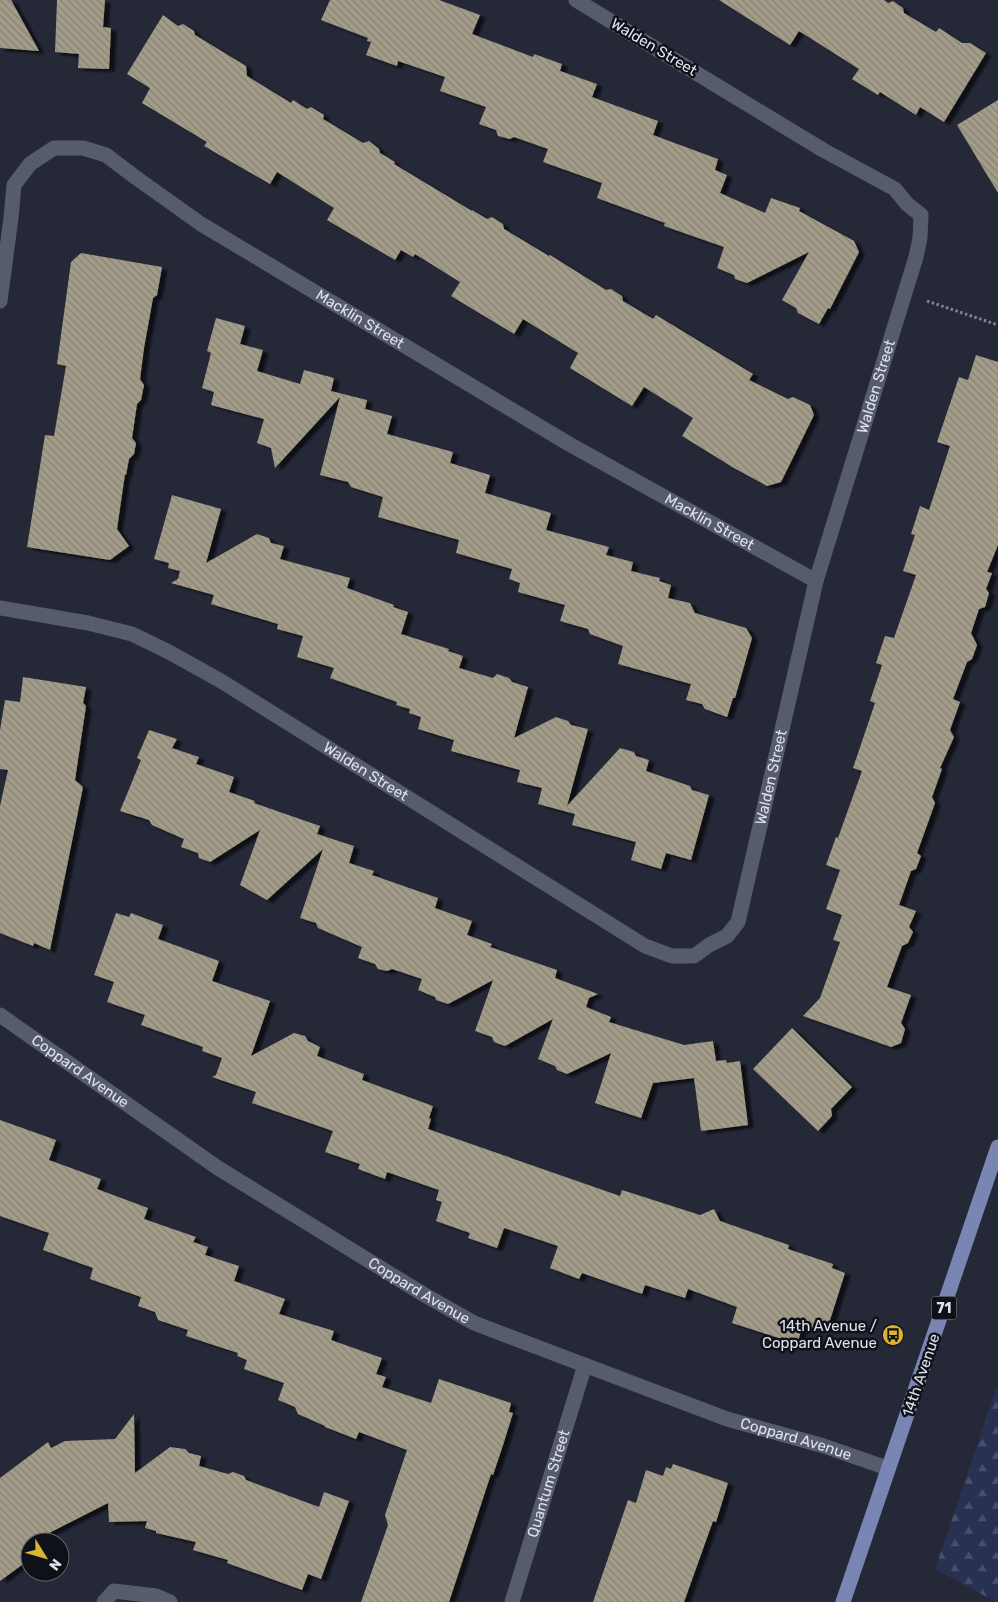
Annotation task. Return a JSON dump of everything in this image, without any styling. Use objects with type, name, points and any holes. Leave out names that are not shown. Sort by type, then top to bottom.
[{"type":"main road","name":"14th Avenue","points":[[843,1602],[887,1468],[915,1393],[998,1147]]},
{"type":"street","name":"Walden Street","points":[[0,608],[88,623],[132,634],[169,652],[255,702],[645,946],[672,956],[694,956],[709,945],[727,936],[738,922],[816,582],[905,294],[920,238],[921,215],[907,204],[895,189],[823,150],[576,0]]},
{"type":"street","name":"Macklin Street","points":[[0,301],[14,185],[30,164],[54,148],[83,148],[106,155],[202,224],[569,444],[816,582]]},
{"type":"street","name":"Coppard Avenue","points":[[0,1015],[218,1168],[422,1294],[474,1323],[727,1419],[824,1446],[887,1468]]},
{"type":"street","name":"Quantum Street","points":[[512,1602],[586,1365]]},
{"type":"street","points":[[104,1602],[114,1591],[156,1596],[170,1602]]},
{"type":"path","points":[[905,294],[998,325]]},
{"type":"green space","points":[[998,1384],[998,1602],[996,1602],[935,1569]]},
{"type":"building","points":[[0,0],[11,0],[39,51],[0,48]]},
{"type":"building","points":[[57,0],[105,0],[103,27],[111,28],[109,69],[78,68],[79,54],[55,52]]},
{"type":"building","points":[[330,0],[439,0],[480,15],[472,34],[533,57],[534,54],[562,64],[560,71],[597,84],[592,97],[658,121],[653,135],[718,159],[715,170],[727,175],[720,193],[765,213],[771,198],[800,208],[799,211],[854,241],[859,252],[830,309],[828,308],[819,324],[798,313],[796,308],[782,300],[809,252],[747,283],[735,279],[734,275],[717,268],[724,247],[664,226],[665,223],[597,198],[602,183],[543,162],[548,149],[514,137],[510,139],[498,136],[496,130],[479,124],[486,107],[440,91],[445,77],[398,61],[397,66],[366,55],[371,42],[367,41],[368,38],[321,20]]},
{"type":"building","points":[[719,0],[884,0],[888,3],[893,1],[903,8],[904,13],[936,32],[939,28],[962,43],[970,43],[986,53],[944,122],[920,107],[916,115],[880,92],[878,95],[852,79],[859,69],[799,31],[790,45]]},
{"type":"building","points":[[163,15],[178,26],[183,24],[194,31],[195,35],[246,66],[247,76],[291,103],[293,100],[307,109],[311,107],[324,115],[323,119],[363,143],[369,141],[379,149],[380,153],[395,162],[394,164],[472,211],[487,219],[492,217],[503,224],[504,229],[606,290],[611,289],[622,296],[623,301],[653,319],[656,315],[753,374],[749,380],[788,399],[793,397],[810,405],[814,415],[781,482],[767,486],[734,468],[682,436],[693,418],[644,387],[632,406],[570,368],[578,353],[523,319],[514,334],[451,296],[460,282],[415,254],[413,257],[401,250],[395,260],[327,220],[334,208],[277,172],[270,184],[204,146],[207,142],[142,103],[150,88],[127,74]]},
{"type":"building","points":[[998,100],[998,193],[957,125]]},
{"type":"building","points":[[81,253],[162,267],[157,295],[153,298],[144,348],[140,379],[144,385],[141,400],[137,404],[132,438],[136,443],[134,454],[129,459],[125,474],[117,529],[129,546],[110,560],[27,547],[45,435],[54,436],[66,366],[57,364],[71,262]]},
{"type":"building","points":[[216,318],[245,326],[240,344],[263,350],[257,371],[300,384],[304,370],[334,378],[331,391],[367,400],[365,409],[392,416],[387,434],[453,452],[450,463],[490,475],[485,493],[551,513],[546,530],[609,547],[606,555],[633,562],[631,571],[660,578],[659,581],[671,585],[668,598],[690,603],[695,613],[746,628],[752,638],[735,698],[733,698],[727,717],[705,709],[702,704],[686,700],[691,684],[618,664],[623,646],[590,634],[588,629],[560,621],[565,605],[518,592],[520,583],[509,579],[512,569],[456,553],[459,540],[378,517],[383,497],[351,487],[348,482],[320,475],[340,397],[275,468],[271,448],[257,443],[264,419],[211,405],[214,392],[202,388],[211,353],[207,351]]},
{"type":"building","points":[[976,355],[998,362],[998,545],[987,572],[992,573],[986,589],[989,593],[985,607],[979,609],[971,633],[977,645],[972,659],[967,662],[953,699],[960,702],[950,730],[954,737],[940,768],[942,769],[932,797],[935,803],[917,853],[921,856],[916,869],[911,871],[899,905],[916,911],[909,927],[913,932],[908,943],[902,946],[887,987],[911,995],[901,1023],[905,1029],[901,1043],[891,1047],[803,1016],[820,998],[840,942],[833,940],[842,915],[826,909],[840,870],[826,865],[836,837],[838,838],[862,771],[853,768],[875,703],[870,701],[882,665],[876,663],[885,636],[894,638],[916,575],[903,571],[915,535],[911,534],[920,506],[929,510],[950,446],[937,442],[959,377],[968,380]]},
{"type":"building","points":[[172,495],[221,509],[206,563],[257,534],[269,538],[271,543],[284,546],[280,559],[350,578],[347,588],[408,612],[401,634],[449,649],[448,651],[463,656],[459,668],[493,678],[497,674],[509,678],[512,682],[528,687],[514,738],[556,717],[568,721],[571,725],[588,729],[567,806],[620,748],[634,752],[636,756],[649,760],[646,771],[690,786],[692,790],[709,795],[691,860],[666,853],[661,869],[631,860],[636,842],[572,825],[575,814],[538,804],[542,788],[517,782],[520,770],[451,751],[454,740],[418,729],[421,717],[409,713],[410,709],[396,705],[397,702],[330,678],[334,668],[297,657],[303,636],[277,629],[278,624],[211,604],[214,595],[171,583],[178,579],[180,571],[168,568],[169,563],[154,559]]},
{"type":"building","points":[[23,677],[86,687],[83,703],[86,706],[75,780],[83,787],[50,950],[34,943],[33,946],[0,933],[0,806],[8,770],[0,769],[0,730],[5,700],[20,702]]},
{"type":"building","points":[[149,730],[177,739],[172,748],[199,757],[196,764],[234,777],[229,792],[255,801],[254,803],[320,826],[317,834],[354,846],[349,863],[374,871],[372,875],[438,898],[435,908],[472,921],[467,935],[492,944],[490,947],[557,970],[555,978],[598,994],[589,998],[586,1007],[611,1017],[609,1022],[684,1045],[713,1041],[716,1061],[726,1060],[727,1063],[740,1061],[748,1125],[701,1131],[694,1078],[653,1083],[641,1118],[595,1103],[611,1053],[567,1074],[557,1070],[555,1066],[538,1059],[553,1019],[505,1046],[494,1042],[492,1037],[475,1031],[493,980],[448,1004],[418,990],[422,979],[392,969],[387,971],[378,969],[375,964],[358,958],[362,947],[318,928],[316,923],[300,918],[323,849],[267,900],[240,885],[260,830],[210,862],[199,858],[198,853],[181,847],[184,839],[152,825],[149,820],[120,811],[141,760],[137,758]]},
{"type":"building","points":[[116,913],[129,917],[131,913],[163,925],[158,939],[219,961],[212,981],[270,1001],[251,1056],[294,1033],[305,1036],[308,1041],[320,1047],[317,1056],[364,1074],[362,1080],[433,1106],[428,1129],[620,1196],[622,1190],[700,1215],[714,1209],[720,1221],[789,1245],[788,1249],[833,1264],[832,1268],[845,1273],[830,1320],[814,1329],[803,1325],[797,1344],[732,1323],[737,1307],[688,1289],[685,1298],[645,1285],[642,1294],[582,1273],[579,1279],[550,1268],[558,1246],[504,1228],[497,1248],[468,1238],[470,1233],[436,1221],[442,1202],[436,1200],[439,1190],[387,1172],[385,1179],[358,1169],[360,1164],[325,1152],[333,1131],[252,1103],[256,1092],[212,1077],[216,1075],[222,1058],[202,1051],[203,1047],[141,1025],[145,1015],[107,1002],[114,982],[94,975]]},
{"type":"building","points":[[792,1028],[852,1087],[831,1109],[832,1116],[818,1131],[753,1069]]},
{"type":"building","points":[[0,1120],[56,1140],[49,1160],[101,1179],[97,1189],[148,1208],[144,1219],[196,1237],[193,1242],[208,1247],[205,1255],[239,1266],[234,1281],[285,1299],[279,1314],[334,1331],[331,1340],[382,1358],[376,1374],[386,1377],[382,1387],[431,1403],[439,1379],[511,1403],[509,1412],[513,1413],[449,1602],[361,1602],[388,1525],[385,1515],[407,1450],[359,1432],[356,1439],[298,1414],[295,1407],[278,1400],[284,1383],[244,1369],[247,1360],[237,1356],[238,1353],[186,1336],[188,1330],[158,1320],[155,1312],[138,1306],[141,1297],[90,1279],[93,1268],[43,1250],[49,1233],[0,1216]]},
{"type":"building","points":[[134,1414],[135,1473],[170,1447],[185,1449],[189,1453],[201,1456],[199,1466],[228,1474],[233,1472],[244,1476],[246,1480],[319,1507],[324,1492],[349,1501],[321,1579],[308,1574],[302,1590],[227,1563],[228,1560],[193,1550],[196,1542],[156,1533],[156,1531],[145,1528],[147,1521],[109,1522],[108,1503],[51,1532],[20,1532],[20,1566],[0,1581],[0,1478],[48,1442],[51,1448],[65,1441],[115,1439]]},
{"type":"building","points":[[673,1464],[728,1483],[716,1522],[713,1521],[684,1602],[593,1602],[628,1500],[636,1503],[646,1470],[663,1476],[666,1467],[671,1469]]},
{"type":"place","name":"14th Avenue / Coppard Avenue","points":[[893,1335]]}]
